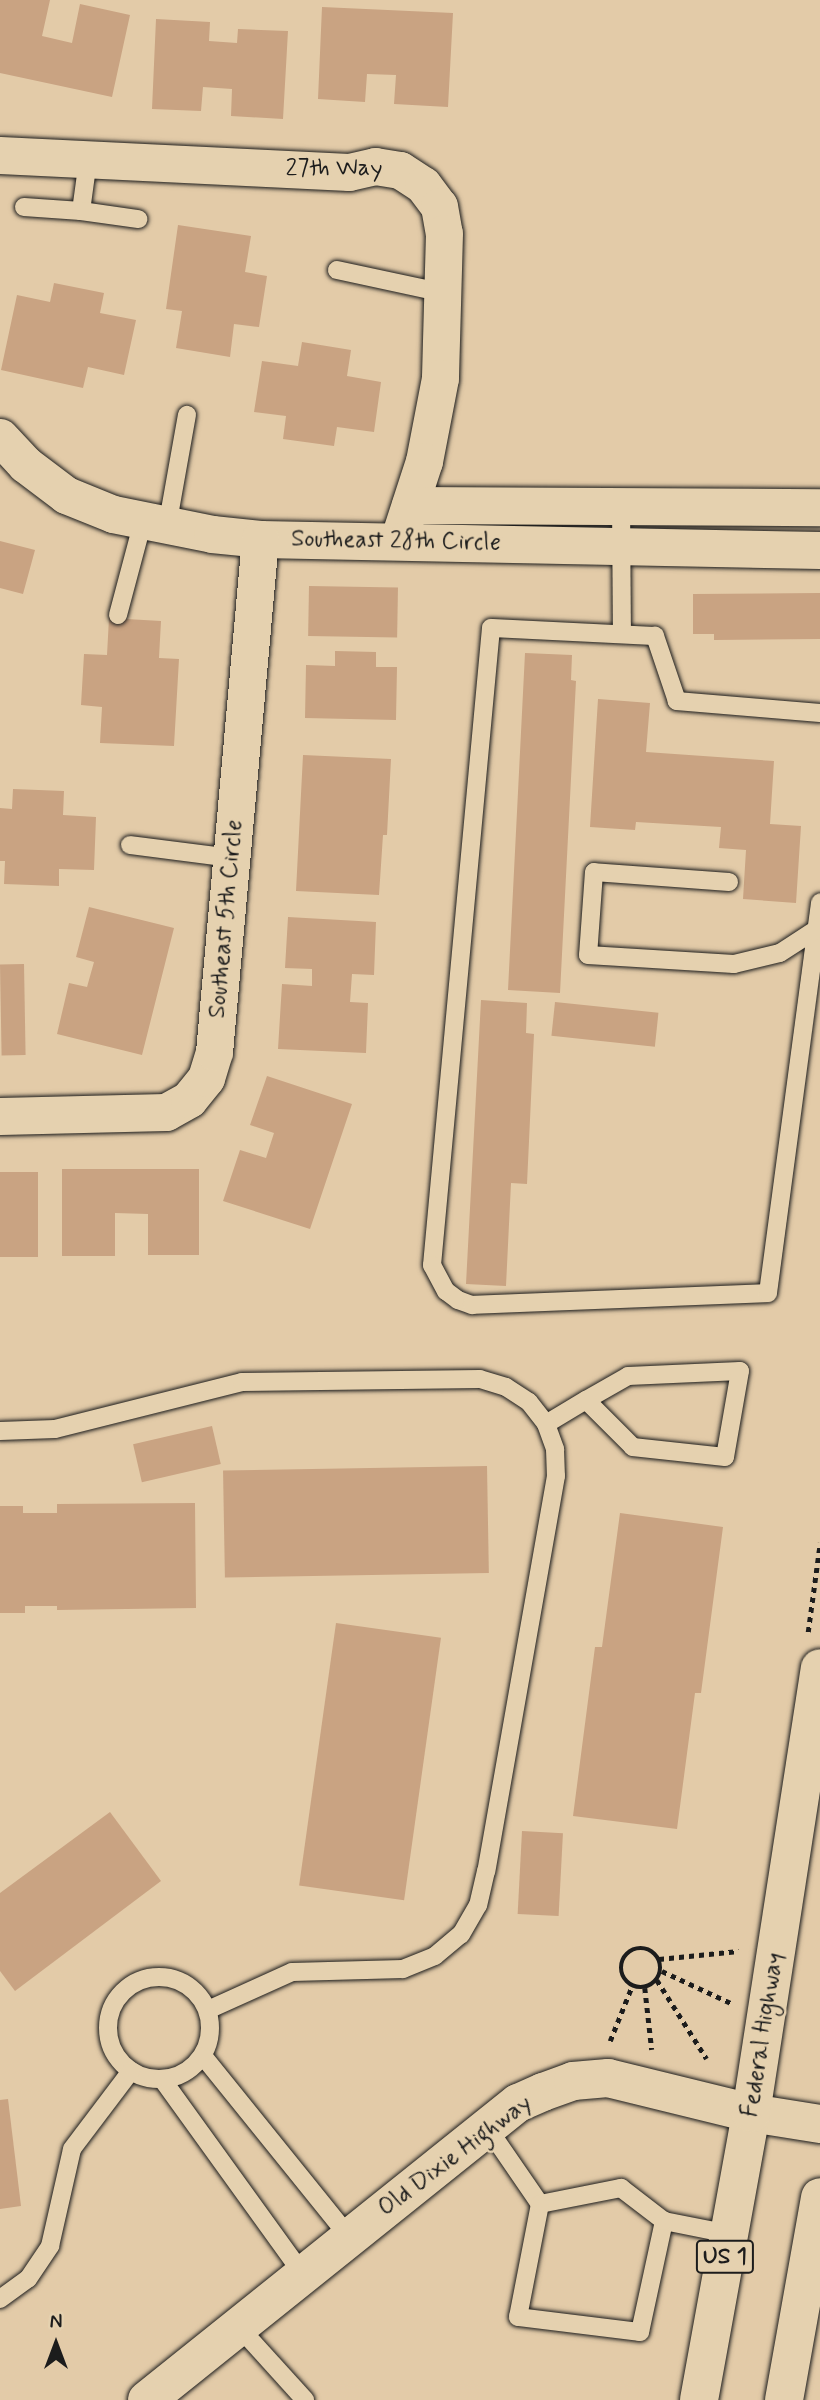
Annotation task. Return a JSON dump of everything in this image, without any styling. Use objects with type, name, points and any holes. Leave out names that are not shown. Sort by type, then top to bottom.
[{"type":"main road","name":"Federal Highway","points":[[699,2400],[751,2113],[820,1668]]},
{"type":"main road","name":"Old Dixie Highway","points":[[148,2400],[302,2273],[517,2103],[573,2081],[608,2078],[751,2113],[820,2124]]},
{"type":"main road","points":[[784,2400],[820,2197]]},
{"type":"street","name":"27th Way","points":[[0,155],[349,172],[375,166],[400,170],[423,185],[439,206],[444,233],[440,378],[424,461],[398,541]]},
{"type":"street","name":"Southeast 28th Circle","points":[[0,437],[25,464],[66,495],[113,514],[155,524],[260,539],[820,550]]},
{"type":"street","name":"Southeast 28th Circle","points":[[410,505],[620,497],[820,507]]},
{"type":"street","name":"Southeast 5th Circle","points":[[0,1116],[166,1112],[189,1099],[206,1078],[215,1052],[260,539]]},
{"type":"lane","points":[[81,211],[88,160]]},
{"type":"lane","points":[[24,207],[138,219]]},
{"type":"lane","points":[[337,270],[444,293]]},
{"type":"lane","points":[[118,615],[155,524],[187,415]]},
{"type":"lane","points":[[620,497],[623,545],[622,633]]},
{"type":"lane","points":[[820,713],[677,701],[654,636],[491,628],[432,1265],[446,1291],[472,1305],[768,1293],[820,902]]},
{"type":"lane","points":[[130,845],[232,858]]},
{"type":"lane","points":[[729,882],[594,872],[589,954],[734,964],[780,953],[818,927]]},
{"type":"lane","points":[[546,1424],[586,1400],[628,1376],[740,1371],[725,1457],[633,1447],[586,1400]]},
{"type":"lane","points":[[0,1431],[55,1429],[242,1382],[480,1379],[506,1387],[529,1402],[546,1424],[555,1449],[556,1476],[478,1905],[461,1934],[435,1956],[403,1969],[292,1972],[208,2010]]},
{"type":"lane","points":[[157,1977],[188,1985],[208,2010],[210,2033],[203,2056],[178,2076],[162,2079],[131,2071],[115,2053],[108,2031],[113,2007],[127,1988],[157,1977]]},
{"type":"lane","points":[[203,2056],[348,2236]]},
{"type":"lane","points":[[0,2299],[27,2279],[50,2246],[72,2149],[131,2071]]},
{"type":"lane","points":[[162,2079],[302,2273]]},
{"type":"lane","points":[[487,2127],[540,2204],[518,2317],[639,2332],[664,2221]]},
{"type":"lane","points":[[540,2204],[621,2188],[664,2221],[729,2234]]},
{"type":"lane","points":[[238,2326],[304,2400]]},
{"type":"path","points":[[659,1959],[662,1971],[657,1980],[645,1988],[632,1986],[621,1975],[624,1956],[642,1948],[659,1959],[743,1951]]},
{"type":"path","points":[[662,1971],[735,2005]]},
{"type":"path","points":[[657,1980],[707,2059]]},
{"type":"path","points":[[594,2080],[632,1986]]},
{"type":"path","points":[[645,1988],[656,2090]]},
{"type":"building","points":[[0,0],[50,0],[42,36],[72,43],[80,4],[130,15],[112,97],[0,73]]},
{"type":"building","points":[[322,7],[453,13],[448,107],[394,104],[396,75],[367,74],[365,102],[318,99]]},
{"type":"building","points":[[156,19],[210,22],[209,41],[237,43],[238,29],[288,31],[283,119],[231,116],[232,89],[203,87],[201,111],[152,109]]},
{"type":"building","points":[[178,225],[251,236],[245,272],[267,276],[259,327],[234,324],[230,357],[176,348],[182,311],[166,309]]},
{"type":"building","points":[[54,283],[104,293],[100,313],[136,320],[124,375],[88,367],[83,388],[1,370],[17,295],[50,302]]},
{"type":"building","points":[[302,342],[351,350],[347,376],[381,382],[374,432],[337,427],[334,446],[283,439],[286,416],[254,412],[262,361],[298,366]]},
{"type":"building","points":[[0,541],[35,550],[23,594],[0,588]]},
{"type":"building","points":[[309,586],[398,588],[397,638],[308,636]]},
{"type":"building","points":[[820,593],[820,639],[714,640],[714,634],[693,634],[693,594]]},
{"type":"building","points":[[109,618],[161,621],[159,658],[179,659],[174,746],[100,743],[102,707],[81,705],[84,654],[107,655]]},
{"type":"building","points":[[335,651],[376,652],[376,667],[397,667],[396,720],[305,718],[306,665],[335,666]]},
{"type":"building","points":[[525,653],[572,655],[571,680],[576,681],[560,993],[508,990]]},
{"type":"building","points":[[598,699],[650,703],[646,752],[774,761],[770,824],[801,826],[796,903],[743,899],[746,850],[719,848],[721,827],[636,822],[635,830],[590,827]]},
{"type":"building","points":[[303,755],[391,759],[387,835],[383,835],[379,895],[296,891]]},
{"type":"building","points":[[13,789],[64,791],[63,815],[96,817],[94,870],[59,869],[59,886],[4,884],[5,861],[0,861],[0,808],[12,809]]},
{"type":"building","points":[[89,907],[174,928],[142,1055],[57,1034],[69,983],[87,987],[94,962],[76,957]]},
{"type":"building","points":[[288,917],[376,922],[374,975],[352,974],[350,1002],[368,1003],[366,1053],[278,1049],[282,984],[312,986],[312,969],[285,968]]},
{"type":"building","points":[[0,964],[24,964],[26,1055],[2,1055]]},
{"type":"building","points":[[481,1000],[527,1003],[526,1033],[534,1034],[527,1184],[511,1183],[506,1286],[466,1284]]},
{"type":"building","points":[[555,1002],[658,1013],[655,1047],[551,1036]]},
{"type":"building","points":[[267,1076],[352,1104],[310,1229],[223,1201],[240,1150],[266,1158],[274,1133],[250,1125]]},
{"type":"building","points":[[62,1169],[199,1169],[199,1255],[148,1255],[148,1214],[115,1213],[115,1256],[62,1256]]},
{"type":"building","points":[[0,1172],[38,1172],[38,1257],[0,1257]]},
{"type":"building","points":[[212,1426],[221,1464],[142,1482],[133,1444]]},
{"type":"building","points":[[487,1466],[489,1573],[225,1578],[223,1471]]},
{"type":"building","points":[[195,1503],[196,1608],[57,1610],[57,1606],[25,1606],[25,1613],[0,1613],[0,1506],[23,1506],[23,1513],[57,1513],[57,1504]]},
{"type":"building","points":[[620,1513],[723,1527],[701,1693],[695,1693],[677,1829],[573,1816],[595,1647],[602,1647]]},
{"type":"building","points":[[336,1623],[441,1638],[404,1900],[299,1885]]},
{"type":"building","points":[[110,1812],[161,1881],[15,1991],[0,1971],[0,1893]]},
{"type":"building","points":[[522,1831],[563,1833],[559,1916],[518,1914]]},
{"type":"building","points":[[8,2099],[21,2206],[0,2209],[0,2100]]}]
